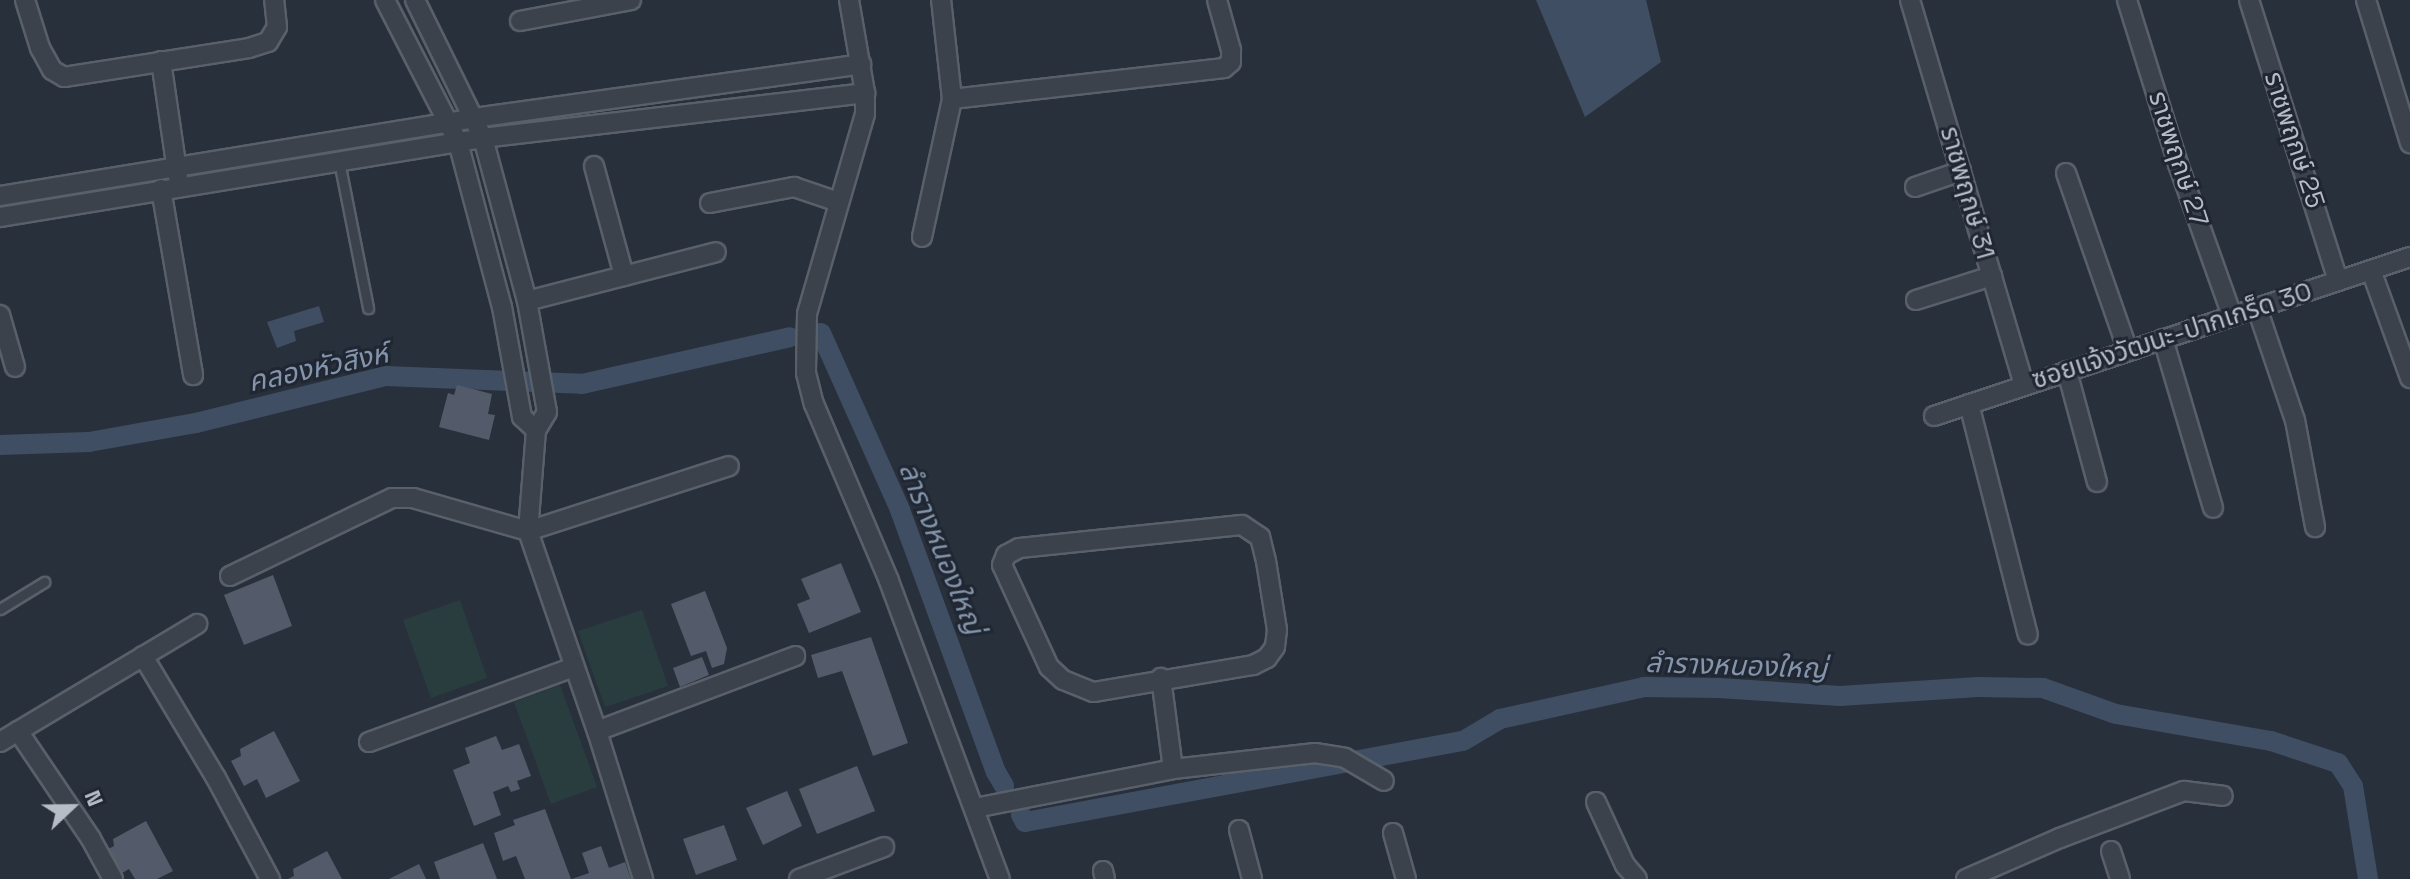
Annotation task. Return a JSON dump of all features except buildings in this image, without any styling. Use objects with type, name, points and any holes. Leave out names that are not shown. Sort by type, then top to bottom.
[{"type":"street","points":[[25,0],[40,48],[52,70],[64,77],[249,48],[268,42],[277,27],[274,0]]},
{"type":"street","points":[[385,0],[458,142],[502,307],[522,417],[536,430]]},
{"type":"street","points":[[415,0],[483,138],[527,301],[547,412],[536,430],[528,531],[597,731],[643,879]]},
{"type":"street","points":[[520,21],[631,0]]},
{"type":"street","points":[[849,0],[861,64],[865,114],[807,314],[806,373],[814,404],[889,581],[1000,879]]},
{"type":"street","points":[[922,237],[952,99],[941,0]]},
{"type":"street","points":[[952,99],[1224,68],[1231,62],[1231,50],[1217,0]]},
{"type":"street","name":"ราชพฤกษ์ 31","points":[[1910,0],[2024,385]]},
{"type":"street","name":"ราชพฤกษ์ 27","points":[[2127,0],[2178,164],[2232,316]]},
{"type":"street","name":"ราชพฤกษ์ 25","points":[[2249,0],[2338,281]]},
{"type":"street","points":[[2366,0],[2410,143]]},
{"type":"street","points":[[161,61],[193,375]]},
{"type":"street","points":[[0,217],[450,122],[861,64]]},
{"type":"street","points":[[0,196],[172,181],[339,161],[483,138],[865,93]]},
{"type":"street","points":[[594,166],[624,276]]},
{"type":"street","points":[[1915,187],[1961,171]]},
{"type":"street","points":[[2066,173],[2128,351]]},
{"type":"street","points":[[710,203],[794,187],[838,202]]},
{"type":"street","points":[[527,301],[716,252]]},
{"type":"street","name":"ซอยแจ้งวัฒนะ-ปากเกร็ด 30","points":[[1934,416],[2410,257]]},
{"type":"street","points":[[2371,270],[2410,378]]},
{"type":"street","points":[[1916,300],[1992,276]]},
{"type":"street","points":[[2257,308],[2295,420],[2315,527]]},
{"type":"street","points":[[0,315],[15,367]]},
{"type":"street","points":[[2163,339],[2213,508]]},
{"type":"street","points":[[2067,371],[2097,482]]},
{"type":"street","points":[[1969,404],[2028,635]]},
{"type":"street","points":[[230,576],[392,498],[413,498],[528,531],[729,466]]},
{"type":"street","points":[[1242,525],[1260,537],[1277,630],[1275,647],[1267,658],[1253,665],[1161,678],[1093,692],[1063,680],[1049,667],[1008,579],[1002,565],[1006,555],[1019,548],[1242,525]]},
{"type":"street","points":[[0,742],[197,624]]},
{"type":"street","points":[[143,656],[216,778],[270,879]]},
{"type":"street","points":[[597,731],[795,656]]},
{"type":"street","points":[[369,742],[574,667]]},
{"type":"street","points":[[1161,678],[1173,769]]},
{"type":"street","points":[[18,731],[91,839],[113,879]]},
{"type":"street","points":[[975,808],[1173,769],[1315,753],[1345,758],[1377,776]]},
{"type":"street","points":[[1966,879],[2184,791],[2223,796]]},
{"type":"street","points":[[1596,802],[1625,865],[1637,879]]},
{"type":"street","points":[[1239,830],[1252,879]]},
{"type":"street","points":[[1393,833],[1406,879]]},
{"type":"street","points":[[799,879],[884,847]]},
{"type":"street","points":[[2111,851],[2120,879]]},
{"type":"lane","points":[[339,161],[368,308]]},
{"type":"lane","points":[[0,609],[44,582]]},
{"type":"shaded area","points":[[460,600],[487,678],[431,698],[403,620]]},
{"type":"shaded area","points":[[642,610],[668,686],[605,707],[578,631]]},
{"type":"shaded area","points":[[560,685],[597,787],[551,804],[514,702]]},
{"type":"water","points":[[1536,0],[1646,0],[1661,62],[1585,117]]},
{"type":"water","points":[[319,306],[324,322],[294,331],[296,341],[277,348],[267,322]]},
{"type":"waterway","name":"ลำรางหนองใหญ่","points":[[821,333],[900,510],[996,772],[1004,786]]},
{"type":"waterway","name":"คลองหัวสิงห์","points":[[0,445],[89,442],[196,423],[386,376],[582,384],[790,337]]},
{"type":"waterway","name":"ลำรางหนองใหญ่","points":[[1021,815],[1025,822],[1463,741],[1500,719],[1644,687],[1719,688],[1840,696],[1978,687],[2043,688],[2116,714],[2271,741],[2338,763],[2353,786],[2368,879]]}]
